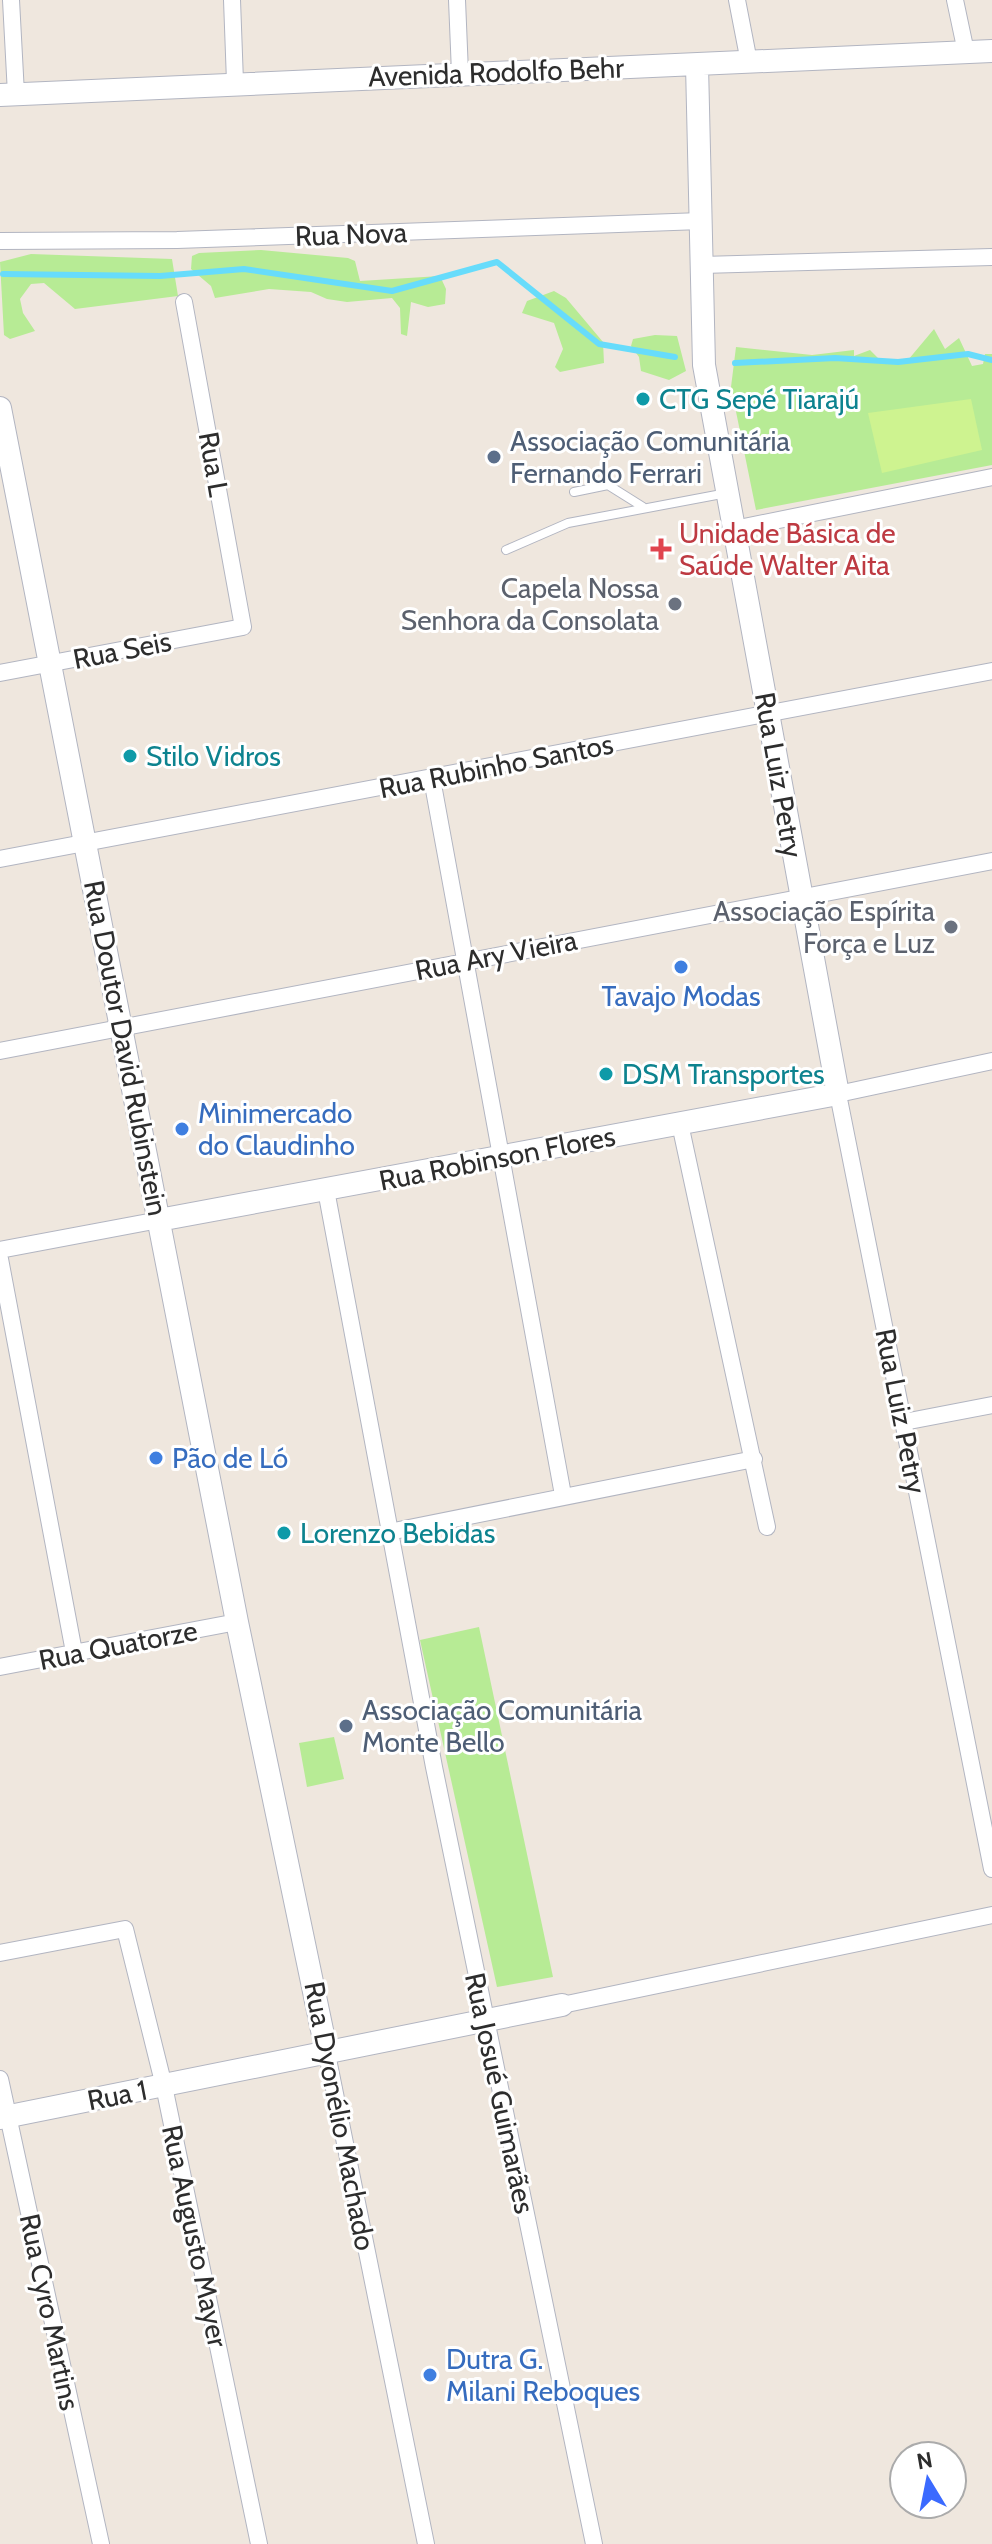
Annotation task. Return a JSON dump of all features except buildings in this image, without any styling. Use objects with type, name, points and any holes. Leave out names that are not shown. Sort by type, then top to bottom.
[{"type":"street","points":[[8,95],[11,0]]},
{"type":"street","points":[[232,0],[235,82]]},
{"type":"street","points":[[457,0],[460,73]]},
{"type":"street","points":[[737,0],[749,62]]},
{"type":"street","points":[[955,0],[966,52]]},
{"type":"street","name":"Avenida Rodolfo Behr","points":[[8,95],[235,82],[992,51]]},
{"type":"street","name":"Rua Luiz Petry","points":[[697,65],[704,365],[838,1094],[992,1869]]},
{"type":"street","name":"Rua Nova","points":[[0,241],[177,240],[701,221]]},
{"type":"street","points":[[702,265],[992,257]]},
{"type":"street","name":"Rua L","points":[[184,302],[243,627]]},
{"type":"street","name":"Rua Doutor David Rubinstein","points":[[0,408],[6,476],[52,664],[251,1689]]},
{"type":"street","points":[[734,529],[992,477]]},
{"type":"street","name":"Rua Seis","points":[[0,673],[243,627]]},
{"type":"street","name":"Rua Rubinho Santos","points":[[0,859],[992,671]]},
{"type":"street","points":[[432,779],[563,1495]]},
{"type":"street","name":"Rua Ary Vieira","points":[[0,1051],[992,861]]},
{"type":"street","name":"Rua Robinson Flores","points":[[0,1250],[838,1094],[992,1061]]},
{"type":"street","points":[[680,1124],[767,1527]]},
{"type":"street","name":"Rua Josué Guimarães","points":[[326,1190],[409,1640],[594,2544]]},
{"type":"street","points":[[0,1259],[74,1652]]},
{"type":"street","points":[[904,1422],[992,1405]]},
{"type":"street","points":[[389,1532],[754,1459]]},
{"type":"street","name":"Rua Quatorze","points":[[0,1667],[237,1622]]},
{"type":"street","name":"Rua Dyonélio Machado","points":[[251,1689],[426,2544]]},
{"type":"street","points":[[562,2005],[992,1915]]},
{"type":"street","name":"Rua Augusto Mayer","points":[[0,1953],[125,1929],[164,2086],[259,2544]]},
{"type":"street","name":"Rua 1","points":[[4,2117],[562,2005]]},
{"type":"street","name":"Rua Cyro Martins","points":[[0,2079],[4,2117],[101,2544]]},
{"type":"lane","points":[[574,492],[608,485],[644,507]]},
{"type":"lane","points":[[506,550],[568,523],[728,493]]},
{"type":"green space","points":[[261,250],[348,258],[355,261],[360,281],[440,276],[446,289],[445,304],[428,307],[411,302],[407,336],[401,334],[400,308],[392,298],[347,302],[327,299],[311,292],[269,289],[215,298],[211,286],[191,269],[192,256],[199,253]]},
{"type":"green space","points":[[31,254],[172,259],[178,296],[75,309],[44,283],[31,284],[20,299],[23,313],[35,331],[10,339],[4,335],[0,262]]},
{"type":"green space","points":[[554,291],[566,298],[603,342],[604,363],[560,372],[555,367],[563,349],[554,323],[522,313],[527,301]]},
{"type":"green space","points":[[934,329],[945,349],[959,338],[972,366],[983,364],[985,354],[992,354],[992,465],[756,510],[731,387],[736,347],[812,355],[854,350],[854,356],[870,350],[882,362],[908,360]]},
{"type":"green space","points":[[655,335],[677,336],[686,371],[669,380],[641,371],[639,357],[631,346],[633,339]]},
{"type":"green space","points":[[971,399],[982,450],[882,473],[868,413]]},
{"type":"green space","points":[[479,1627],[553,1977],[497,1987],[420,1640]]},
{"type":"green space","points":[[334,1737],[344,1779],[307,1787],[299,1743]]},
{"type":"waterway","points":[[3,274],[160,276],[244,269],[392,291],[497,262],[599,344],[675,357]]},
{"type":"waterway","points":[[735,363],[835,358],[898,362],[968,354],[992,360]]},
{"type":"place","name":"CTG Sepé Tiarajú","points":[[643,399]]},
{"type":"place","name":"Associação Comunitária Fernando Ferrari","points":[[494,457]]},
{"type":"place","name":"Unidade Básica de Saúde Walter Aita","points":[[661,549]]},
{"type":"place","name":"Capela Nossa Senhora da Consolata","points":[[675,604]]},
{"type":"place","name":"Stilo Vidros","points":[[130,756]]},
{"type":"place","name":"Associação Espírita Força e Luz","points":[[951,927]]},
{"type":"place","name":"Tavajo Modas","points":[[681,967]]},
{"type":"place","name":"DSM Transportes","points":[[606,1074]]},
{"type":"place","name":"Minimercado do Claudinho","points":[[182,1129]]},
{"type":"place","name":"Pão de Ló","points":[[156,1458]]},
{"type":"place","name":"Lorenzo Bebidas","points":[[284,1533]]},
{"type":"place","name":"Associação Comunitária Monte Bello","points":[[346,1726]]},
{"type":"place","name":"Dutra G. Milani Reboques","points":[[430,2375]]}]
